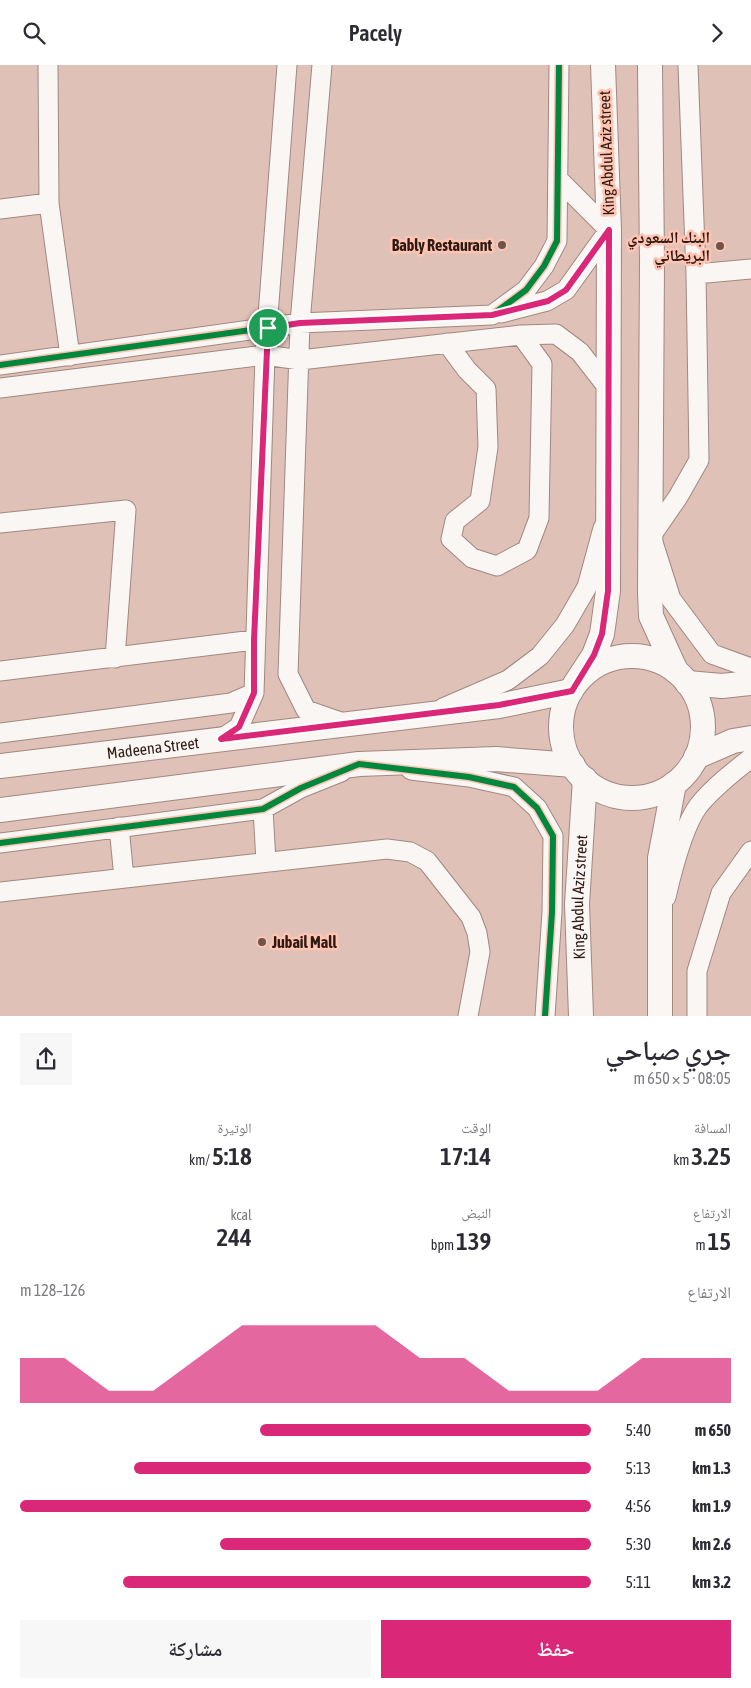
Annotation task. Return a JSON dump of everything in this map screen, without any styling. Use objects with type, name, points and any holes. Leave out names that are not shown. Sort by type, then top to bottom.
[{"type":"main road","name":"King Abdul Aziz street","points":[[573,688],[594,655],[602,634],[608,591],[609,230],[603,65]]},
{"type":"main road","points":[[650,65],[652,262],[651,616],[682,677],[701,709],[703,732],[696,757],[686,774],[674,784],[649,796],[627,797],[606,793],[579,772],[564,746],[561,724],[565,703],[573,688],[592,669],[612,659],[634,656],[657,660],[682,677],[722,686],[751,683]]},
{"type":"main road","name":"Madeena Street","points":[[0,766],[499,705],[573,688]]},
{"type":"main road","points":[[696,757],[733,741],[751,738]]},
{"type":"main road","points":[[0,810],[359,764],[496,759],[579,772]]},
{"type":"main road","name":"King Abdul Aziz street","points":[[579,772],[577,904],[581,1015]]},
{"type":"main road","points":[[660,1015],[660,858],[674,784]]},
{"type":"street","points":[[48,65],[49,203],[70,356]]},
{"type":"street","points":[[221,739],[239,727],[254,693],[254,640],[265,355],[287,65]]},
{"type":"street","points":[[322,65],[300,323],[288,674],[306,711],[347,724]]},
{"type":"street","points":[[492,315],[526,290],[544,266],[557,241],[560,65]]},
{"type":"street","points":[[688,65],[696,273],[699,460],[678,497],[651,536],[671,599],[712,654],[751,668]]},
{"type":"street","points":[[0,365],[300,323],[492,315],[548,301],[566,290],[609,230],[558,179]]},
{"type":"street","points":[[0,209],[49,203]]},
{"type":"street","points":[[696,273],[751,269]]},
{"type":"street","points":[[0,388],[265,355],[300,360],[521,335],[556,334],[580,352],[608,388]]},
{"type":"street","points":[[447,343],[467,369],[486,389],[488,428],[488,447],[480,501],[455,521],[451,539],[472,558],[497,566],[527,550],[539,518],[542,364],[521,335]]},
{"type":"street","points":[[431,713],[508,680],[540,656],[565,625],[587,587],[608,510]]},
{"type":"street","points":[[0,523],[126,511],[115,658]]},
{"type":"street","points":[[0,671],[254,640]]},
{"type":"street","points":[[0,733],[231,703],[254,693]]},
{"type":"street","points":[[661,918],[676,854],[698,807],[721,782],[751,758]]},
{"type":"street","points":[[0,843],[263,809],[301,788],[359,764],[469,777],[514,787],[537,808],[553,836],[552,912],[545,1015]]},
{"type":"street","points":[[263,809],[266,862]]},
{"type":"street","points":[[119,827],[124,878]]},
{"type":"street","points":[[0,892],[387,849],[410,852],[427,861],[471,917],[477,933],[480,952],[468,1015]]},
{"type":"street","points":[[697,1015],[698,971],[721,893],[751,851]]},
{"type":"cycle path","points":[[0,365],[300,323],[492,315],[526,290],[544,266],[557,241],[559,65]]},
{"type":"cycle path","points":[[0,843],[263,809],[301,788],[359,764],[469,777],[514,787],[537,808],[553,836],[552,912],[545,1016]]},
{"type":"place","name":"Bably Restaurant","points":[[502,245]]},
{"type":"place","name":"البنك السعودي البريطاني","points":[[720,246]]},
{"type":"place","name":"Jubail Mall","points":[[262,942]]},
{"type":"route","points":[[609,230],[608,591],[602,634],[594,655],[572,691],[499,705],[221,739],[239,727],[254,693],[254,640],[265,355],[268,328],[300,323],[492,315],[548,301],[566,290],[609,230]]}]
